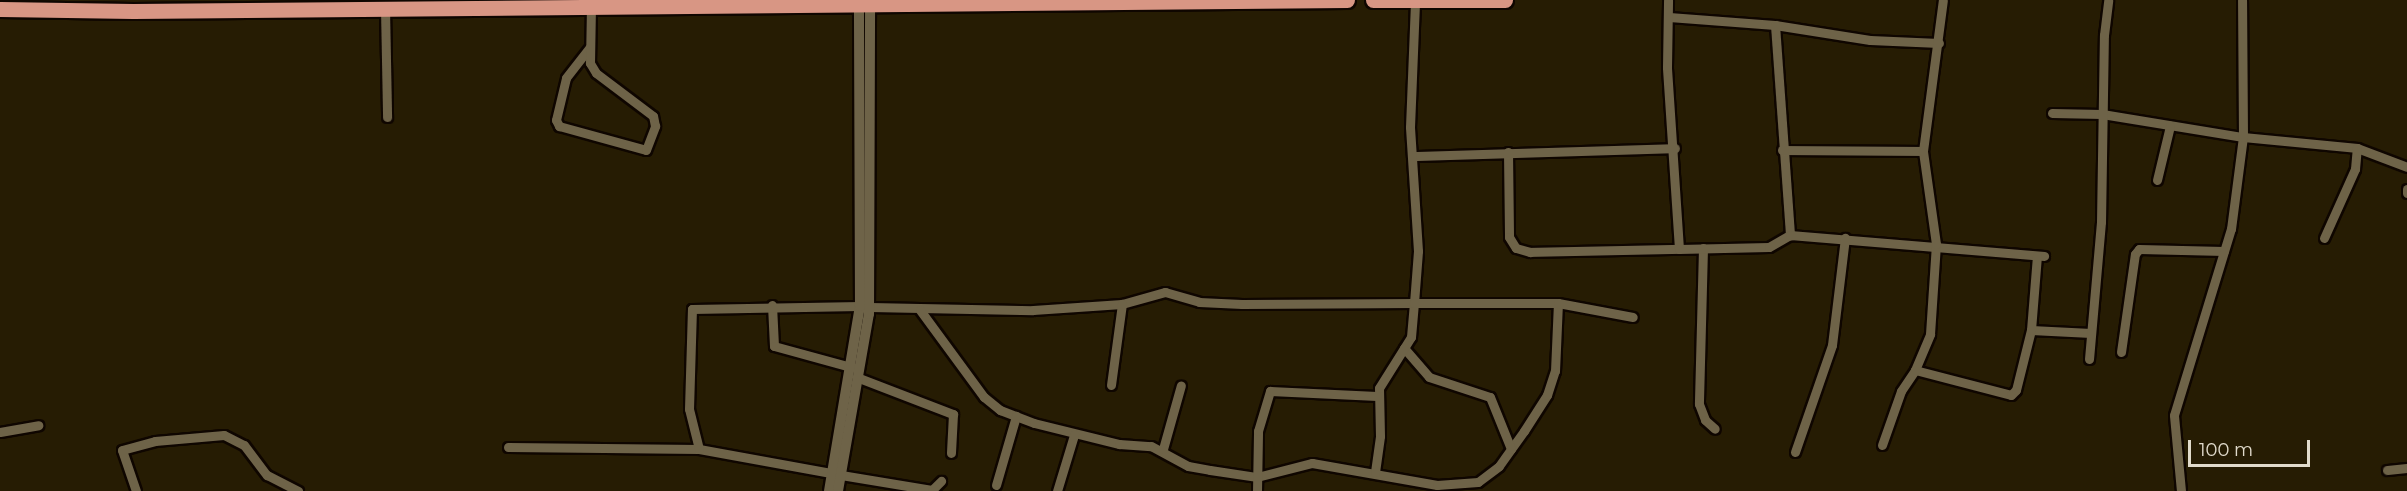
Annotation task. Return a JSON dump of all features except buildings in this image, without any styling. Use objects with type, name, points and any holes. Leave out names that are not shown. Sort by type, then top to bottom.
[{"type":"highway","points":[[0,9],[76,5],[385,8],[421,4],[591,6],[623,3],[1347,0]]},
{"type":"highway","points":[[1373,0],[1505,0]]},
{"type":"street","points":[[1668,0],[1667,67],[1675,148],[1679,249]]},
{"type":"street","points":[[1882,445],[1901,391],[1915,370],[1930,334],[1936,244],[1923,151],[1943,0]]},
{"type":"street","points":[[2089,359],[2101,222],[2102,114],[2108,0]]},
{"type":"street","points":[[2181,491],[2174,415],[2224,251],[2243,137],[2242,0]]},
{"type":"street","points":[[1375,472],[1380,436],[1377,396],[1385,373],[1404,348],[1414,328],[1418,251],[1410,127],[1415,1]]},
{"type":"street","points":[[829,491],[836,474],[859,378],[865,306],[864,3]]},
{"type":"street","points":[[590,47],[566,78],[556,120],[559,126],[646,150],[655,126],[653,116],[596,73],[590,63],[591,6]]},
{"type":"street","points":[[385,8],[387,117]]},
{"type":"street","points":[[1669,17],[1775,25],[1870,40],[1939,43]]},
{"type":"street","points":[[1775,25],[1782,150],[1790,235]]},
{"type":"street","points":[[2052,113],[2102,114],[2243,137],[2357,148],[2407,167]]},
{"type":"street","points":[[2157,180],[2170,126]]},
{"type":"street","points":[[1413,156],[1675,148]]},
{"type":"street","points":[[2324,238],[2355,169],[2357,148]]},
{"type":"street","points":[[1782,150],[1923,151]]},
{"type":"street","points":[[1508,152],[1509,237],[1516,248],[1530,252],[1769,247],[1790,235],[1936,244],[2040,256],[2031,330],[2016,390],[2011,395],[1915,370]]},
{"type":"street","points":[[1795,452],[1832,345],[1845,238]]},
{"type":"street","points":[[1703,248],[1700,404],[1705,420],[1715,429]]},
{"type":"street","points":[[2121,352],[2135,254],[2139,249],[2224,251]]},
{"type":"street","points":[[699,449],[689,409],[691,312],[695,306],[865,306],[920,310],[1023,310],[1122,304],[1165,292],[1199,302],[1242,304],[1558,303],[1633,317]]},
{"type":"street","points":[[920,310],[984,397],[1016,416],[1074,435],[1163,450],[1188,466],[1257,477],[1312,463],[1375,472],[1422,486],[1479,487],[1511,449],[1547,395],[1555,371],[1558,303]]},
{"type":"street","points":[[1111,385],[1122,304]]},
{"type":"street","points":[[772,305],[774,345],[851,367]]},
{"type":"street","points":[[838,491],[836,474],[851,367],[865,306]]},
{"type":"street","points":[[2031,330],[2091,333]]},
{"type":"street","points":[[1404,348],[1429,376],[1490,397],[1511,449]]},
{"type":"street","points":[[859,378],[953,414],[951,453]]},
{"type":"street","points":[[1163,450],[1181,385]]},
{"type":"street","points":[[1257,491],[1258,431],[1270,391],[1377,396]]},
{"type":"street","points":[[996,484],[1016,416]]},
{"type":"street","points":[[0,432],[38,425]]},
{"type":"street","points":[[136,491],[122,450],[154,441],[224,435],[244,445],[267,475],[298,491]]},
{"type":"street","points":[[1057,491],[1074,435]]},
{"type":"street","points":[[508,447],[699,449],[932,490],[940,481]]},
{"type":"street","points":[[2387,470],[2407,468]]}]
